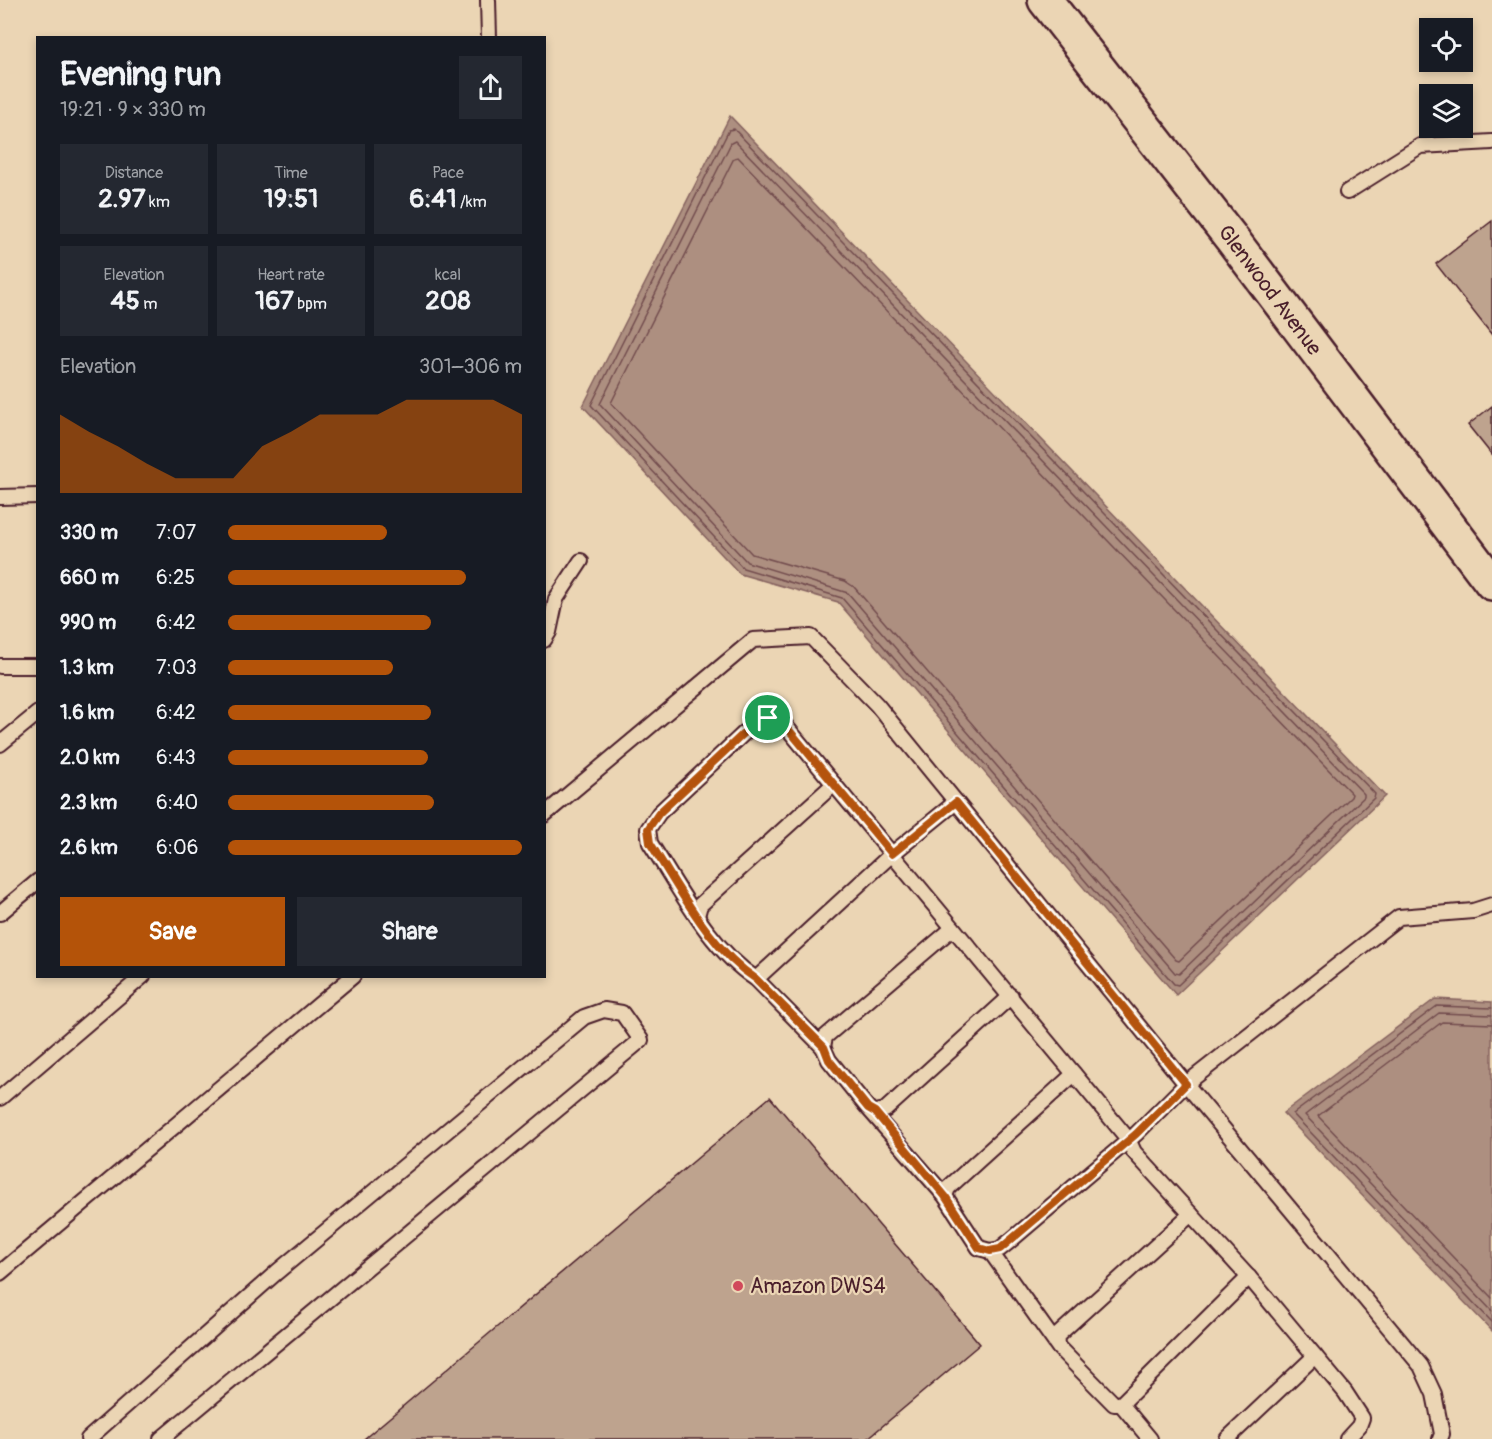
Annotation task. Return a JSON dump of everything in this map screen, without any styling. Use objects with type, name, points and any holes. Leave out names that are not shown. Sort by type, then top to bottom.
[{"type":"street","name":"Glenwood Avenue","points":[[1045,0],[1232,239],[1492,583]]},
{"type":"lane","points":[[488,0],[489,36]]},
{"type":"lane","points":[[1347,192],[1419,146],[1492,142]]},
{"type":"lane","points":[[0,497],[36,496]]},
{"type":"lane","points":[[546,637],[556,599],[581,561]]},
{"type":"lane","points":[[546,813],[753,640],[811,637],[877,705],[1186,1084],[1421,1366],[1434,1394],[1442,1434],[1440,1439]]},
{"type":"lane","points":[[0,666],[36,666]]},
{"type":"lane","points":[[0,744],[36,715]]},
{"type":"lane","points":[[1347,1439],[1359,1426],[1362,1418],[1345,1392],[1249,1277],[1134,1152],[1128,1139],[784,724],[768,718],[756,722],[659,813],[648,829],[650,843],[698,916],[744,971],[756,979],[824,1047],[829,1060],[945,1196],[979,1248],[990,1251],[1000,1249],[1010,1241],[1128,1139],[1136,1134],[1186,1084],[1399,917],[1473,910],[1492,905]]},
{"type":"lane","points":[[698,916],[700,905],[834,784]]},
{"type":"lane","points":[[756,979],[892,854],[956,802]]},
{"type":"lane","points":[[0,913],[36,883]]},
{"type":"lane","points":[[824,1047],[825,1037],[953,928]]},
{"type":"lane","points":[[0,1098],[141,978]]},
{"type":"lane","points":[[0,1274],[351,978]]},
{"type":"lane","points":[[875,1112],[885,1110],[1011,996]]},
{"type":"lane","points":[[88,1439],[277,1272],[584,1017],[604,1010],[622,1013],[641,1040],[161,1439]]},
{"type":"lane","points":[[945,1196],[948,1188],[1074,1074]]},
{"type":"lane","points":[[1056,1342],[1058,1335],[1191,1214]]},
{"type":"lane","points":[[990,1251],[1056,1342],[1114,1404],[1122,1404],[1249,1277]]},
{"type":"lane","points":[[1227,1439],[1315,1356]]},
{"type":"lane","points":[[1122,1404],[1150,1439]]},
{"type":"water","points":[[730,116],[1385,796],[1176,995],[838,602],[740,574],[583,406]]},
{"type":"water","points":[[1435,999],[1492,1002],[1492,1331],[1283,1113]]},
{"type":"building","points":[[1492,221],[1492,335],[1436,264]]},
{"type":"building","points":[[1492,406],[1492,455],[1468,425]]},
{"type":"building","name":"Amazon DWS4","points":[[770,1097],[980,1344],[867,1439],[364,1439]]},
{"type":"place","name":"Amazon DWS4","points":[[738,1286]]},
{"type":"route","points":[[768,718],[784,724],[892,854],[956,802],[1186,1084],[1136,1134],[1000,1249],[990,1251],[979,1248],[945,1196],[829,1060],[824,1047],[756,979],[744,971],[706,929],[650,843],[648,829],[659,813],[756,722],[768,718]]}]
